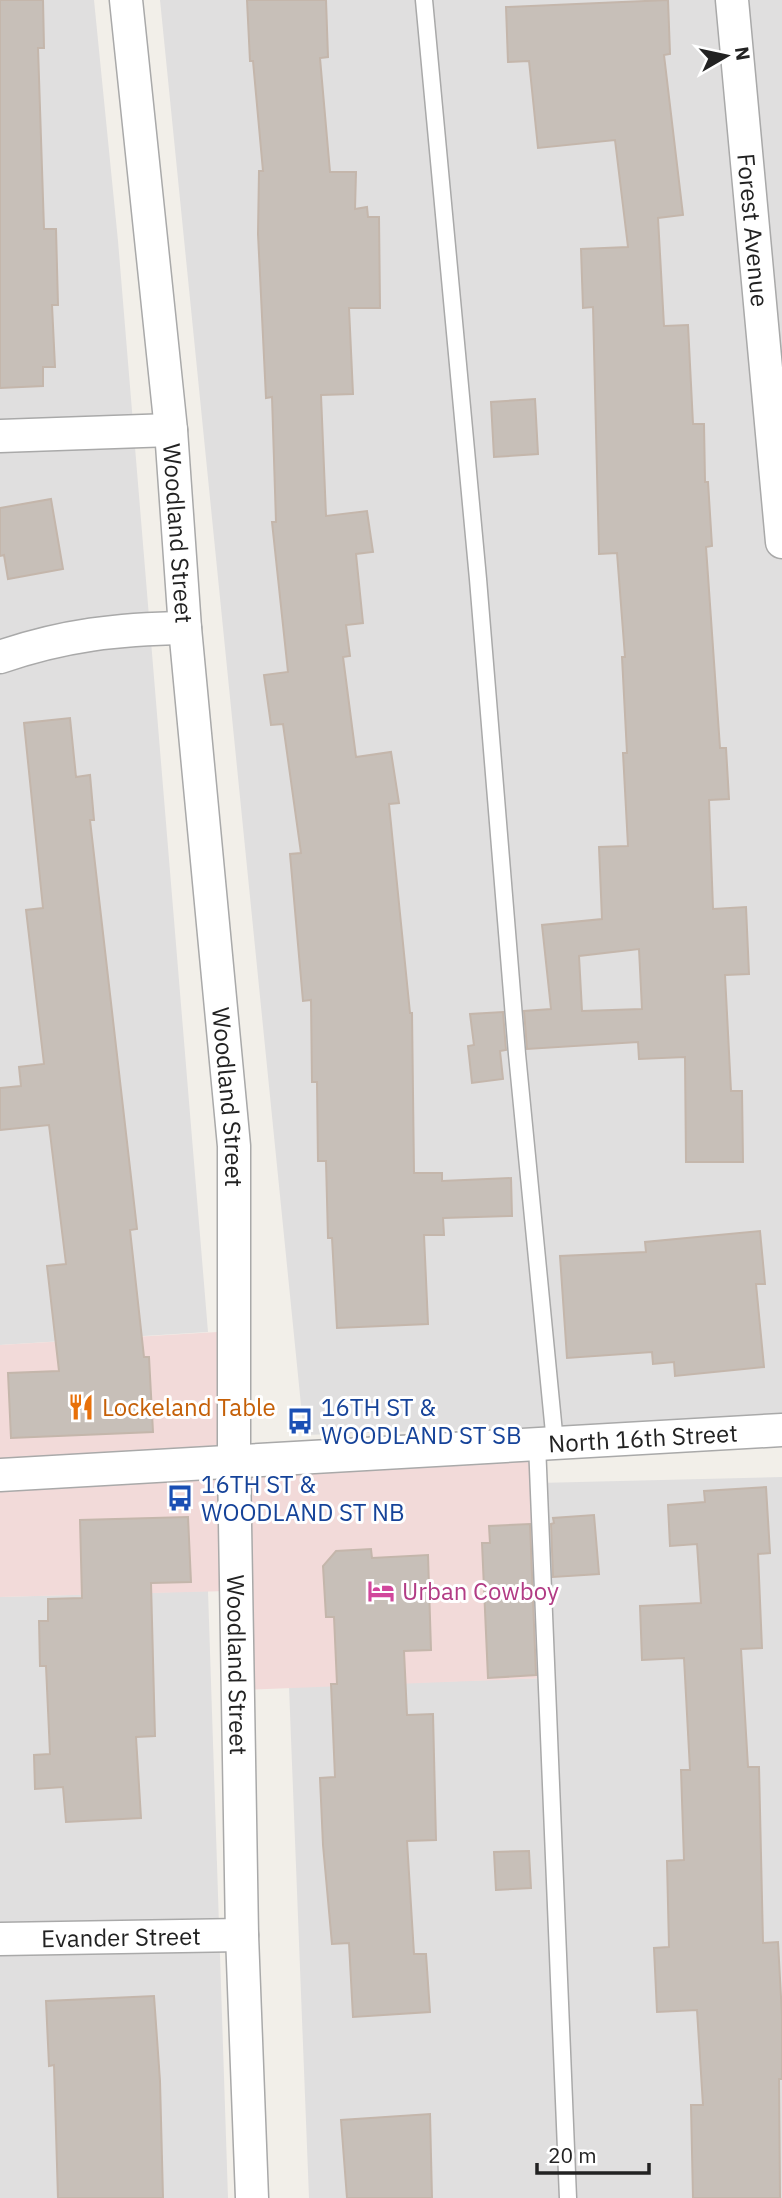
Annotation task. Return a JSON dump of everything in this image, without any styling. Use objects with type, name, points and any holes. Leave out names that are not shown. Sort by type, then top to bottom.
[{"type":"street","name":"Woodland Street","points":[[125,0],[171,430],[185,628],[234,1146],[234,1464],[242,1935],[252,2198]]},
{"type":"street","name":"Forest Avenue","points":[[732,0],[782,542]]},
{"type":"street","points":[[0,436],[171,430]]},
{"type":"street","points":[[0,657],[48,641],[117,629],[185,628]]},
{"type":"street","name":"North 16th Street","points":[[0,1475],[234,1464],[782,1430]]},
{"type":"street","name":"Evander Street","points":[[0,1938],[242,1935]]},
{"type":"lane","points":[[424,0],[478,579],[546,1444],[568,2198]]},
{"type":"shaded area","points":[[0,0],[94,0],[118,241],[208,1332],[0,1345]]},
{"type":"shaded area","points":[[160,0],[782,0],[782,1419],[304,1435]]},
{"type":"shaded area","points":[[234,1331],[234,1463],[537,1444],[547,1678],[238,1690],[228,1591],[0,1597],[0,1345]]},
{"type":"shaded area","points":[[782,1477],[782,2198],[309,2198],[289,1687],[546,1678],[538,1483]]},
{"type":"shaded area","points":[[208,1591],[228,2198],[0,2198],[0,1597]]},
{"type":"building","points":[[0,0],[43,0],[44,48],[38,48],[44,229],[56,229],[58,305],[52,305],[55,367],[43,367],[43,386],[0,388]]},
{"type":"building","points":[[247,0],[326,0],[328,57],[320,58],[330,172],[356,172],[355,209],[367,207],[368,217],[379,217],[380,308],[349,308],[353,394],[321,395],[326,516],[367,511],[373,552],[356,554],[363,623],[346,625],[350,656],[343,657],[356,757],[391,752],[399,803],[389,804],[412,1013],[414,1173],[442,1173],[442,1181],[511,1178],[512,1216],[443,1218],[444,1235],[424,1235],[428,1324],[337,1328],[332,1238],[328,1238],[326,1161],[318,1161],[317,1082],[312,1082],[311,1000],[303,1001],[290,854],[301,853],[283,724],[271,725],[264,675],[288,672],[272,522],[276,522],[272,397],[266,398],[258,234],[259,171],[263,171],[253,61],[250,61]]},
{"type":"building","points":[[668,0],[670,54],[664,55],[683,215],[658,218],[664,326],[688,325],[693,424],[704,424],[705,482],[708,482],[712,546],[706,547],[720,748],[726,748],[729,799],[709,800],[713,909],[746,907],[749,974],[725,975],[731,1091],[742,1091],[743,1162],[686,1162],[685,1057],[639,1059],[638,1042],[527,1049],[524,1011],[551,1009],[542,925],[602,919],[599,847],[628,846],[623,753],[627,753],[622,657],[625,657],[617,553],[599,554],[593,307],[583,308],[581,249],[628,247],[615,140],[538,148],[529,61],[508,62],[506,7]],"holes":[[[639,949],[642,1009],[582,1011],[579,956]]]},
{"type":"building","points":[[535,399],[538,454],[494,457],[491,402]]},
{"type":"building","points":[[51,499],[63,569],[8,579],[4,555],[0,556],[0,508]]},
{"type":"building","points":[[70,718],[76,777],[90,775],[94,820],[90,820],[137,1229],[130,1230],[144,1357],[149,1357],[153,1432],[11,1438],[8,1373],[59,1371],[47,1266],[66,1264],[49,1125],[0,1130],[0,1088],[21,1086],[19,1067],[44,1064],[26,910],[43,908],[24,723]]},
{"type":"building","points":[[503,1012],[506,1050],[500,1051],[503,1079],[472,1083],[468,1046],[474,1045],[470,1014]]},
{"type":"building","points":[[760,1231],[765,1284],[756,1284],[764,1367],[675,1376],[674,1362],[653,1364],[652,1352],[567,1358],[560,1256],[646,1252],[645,1242]]},
{"type":"building","points":[[766,1487],[770,1553],[758,1554],[762,1648],[741,1649],[748,1767],[759,1767],[763,1943],[778,1942],[782,2015],[782,2079],[779,2079],[780,2198],[693,2198],[691,2105],[703,2105],[697,2010],[657,2012],[654,1948],[669,1947],[667,1861],[684,1860],[681,1770],[690,1770],[684,1658],[642,1660],[640,1606],[701,1603],[697,1544],[670,1546],[668,1505],[705,1502],[704,1491]]},
{"type":"building","points":[[594,1515],[599,1574],[553,1577],[553,1518]]},
{"type":"building","points":[[188,1517],[191,1582],[151,1583],[155,1736],[136,1737],[141,1818],[66,1822],[63,1787],[35,1789],[34,1755],[50,1754],[46,1666],[40,1666],[39,1621],[48,1621],[48,1599],[82,1598],[80,1520]]},
{"type":"building","points":[[530,1524],[536,1675],[488,1678],[482,1543],[490,1543],[489,1526]]},
{"type":"building","points":[[371,1549],[372,1558],[428,1555],[431,1650],[404,1651],[407,1715],[433,1714],[436,1840],[407,1841],[414,1954],[426,1954],[430,2012],[353,2017],[349,1943],[332,1944],[323,1845],[320,1778],[335,1777],[331,1684],[337,1684],[334,1617],[326,1617],[323,1566],[336,1551]]},
{"type":"building","points":[[529,1851],[531,1888],[496,1890],[494,1852]]},
{"type":"building","points":[[154,1996],[160,2081],[163,2198],[58,2198],[54,2065],[49,2066],[46,2001]]},
{"type":"building","points":[[430,2114],[432,2198],[347,2198],[341,2120]]},
{"type":"place","name":"Lockeland Table","points":[[81,1407]]},
{"type":"place","name":"16TH ST & WOODLAND ST SB","points":[[300,1421]]},
{"type":"place","name":"16TH ST & WOODLAND ST NB","points":[[180,1498]]},
{"type":"place","name":"Urban Cowboy","points":[[381,1591]]}]
